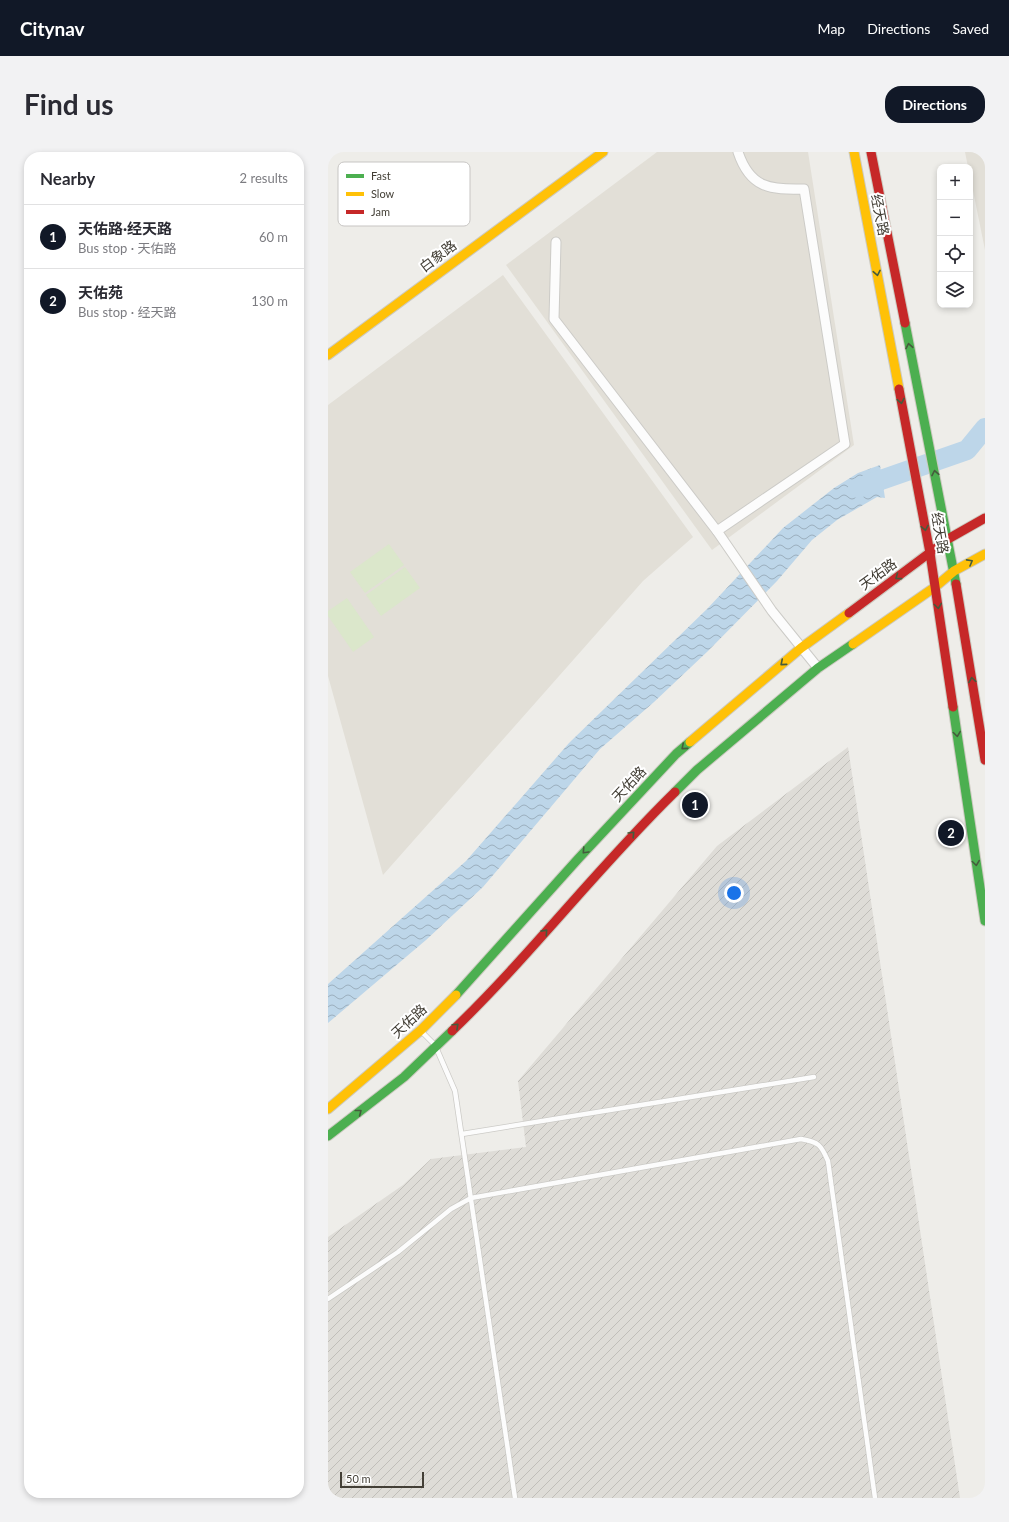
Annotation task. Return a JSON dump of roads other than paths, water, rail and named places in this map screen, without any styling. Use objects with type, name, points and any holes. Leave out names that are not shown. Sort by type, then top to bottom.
[{"type":"main road","name":"白象路","points":[[328,355],[603,152]]},
{"type":"main road","points":[[845,152],[873,254]]},
{"type":"main road","name":"经天路","points":[[854,152],[930,553],[985,921]]},
{"type":"main road","name":"经天路","points":[[871,152],[948,539],[985,760]]},
{"type":"main road","points":[[876,152],[889,245]]},
{"type":"main road","name":"天佑路","points":[[328,1108],[421,1030],[466,985],[578,860],[676,754],[801,648],[948,539],[985,518]]},
{"type":"main road","points":[[328,1136],[404,1077],[435,1045],[484,1000],[631,835],[697,770],[818,668],[935,587],[954,571],[985,554]]},
{"type":"street","points":[[717,531],[845,444],[804,189],[779,190],[756,181],[743,166],[738,152]]},
{"type":"street","points":[[556,242],[554,319],[717,531],[772,611],[818,668]]},
{"type":"lane","points":[[421,1030],[435,1045],[455,1091],[515,1498]]},
{"type":"lane","points":[[462,1134],[814,1077]]},
{"type":"lane","points":[[328,1299],[398,1252],[451,1210],[471,1198],[801,1139],[814,1141],[822,1147],[828,1161],[875,1498]]},
{"type":"water","points":[[880,465],[885,498],[877,497],[837,520],[812,540],[777,581],[708,651],[654,702],[600,749],[483,887],[426,940],[328,1023],[328,984],[466,861],[569,743],[708,608],[783,528],[834,488],[858,473]]},
{"type":"waterway","points":[[858,488],[967,450],[985,428]]},
{"type":"place","name":"天佑路·经天路","points":[[695,805]]},
{"type":"place","name":"天佑苑","points":[[951,833]]}]
